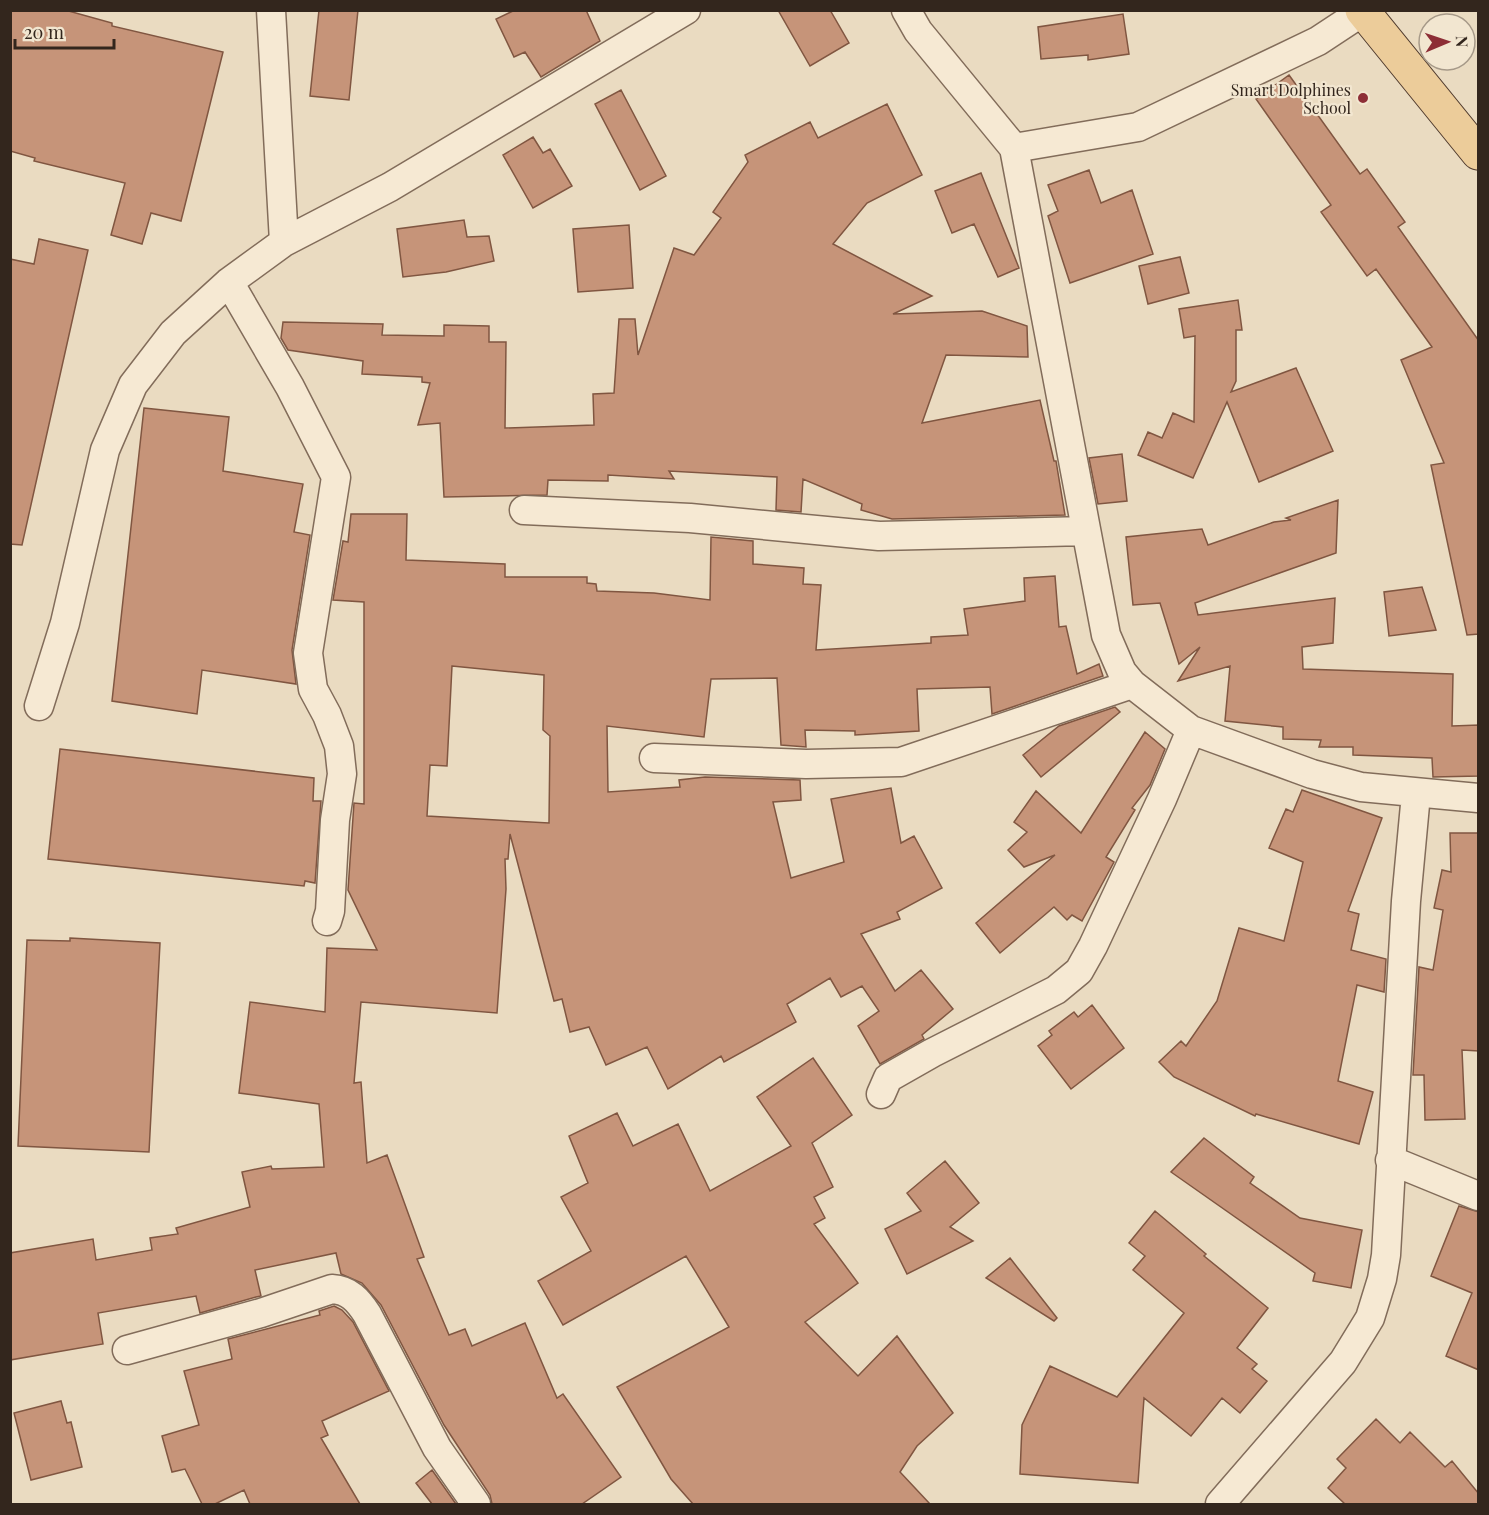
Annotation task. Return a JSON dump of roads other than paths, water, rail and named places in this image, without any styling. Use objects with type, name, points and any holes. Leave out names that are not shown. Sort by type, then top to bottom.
[{"type":"main road","points":[[1363,11],[1479,153]]},
{"type":"street","points":[[271,10],[284,242]]},
{"type":"street","points":[[39,706],[65,623],[105,450],[133,385],[173,333],[229,282],[284,242],[390,187],[686,10]]},
{"type":"street","points":[[906,10],[918,31],[1014,148],[1106,635],[1122,672],[1132,684],[1191,730],[1312,774],[1361,787],[1416,794],[1479,798]]},
{"type":"street","points":[[1014,148],[1138,128],[1318,41],[1363,11]]},
{"type":"street","points":[[229,282],[290,387],[336,477],[308,653],[313,689],[339,746],[342,774],[334,820],[330,911],[327,921]]},
{"type":"street","points":[[524,510],[690,518],[879,536],[1086,531]]},
{"type":"street","points":[[654,758],[806,764],[901,762],[1132,684]]},
{"type":"street","points":[[881,1094],[888,1078],[1056,990],[1078,971],[1093,946],[1162,799],[1191,730]]},
{"type":"street","points":[[1220,1504],[1343,1362],[1370,1318],[1382,1279],[1386,1255],[1406,901],[1416,794]]},
{"type":"street","points":[[1390,1160],[1479,1196]]},
{"type":"street","points":[[127,1350],[261,1313],[332,1289],[343,1290],[360,1304],[367,1314],[437,1448],[476,1504]]},
{"type":"place","name":"Smart Dolphines School","points":[[1363,98]]}]
